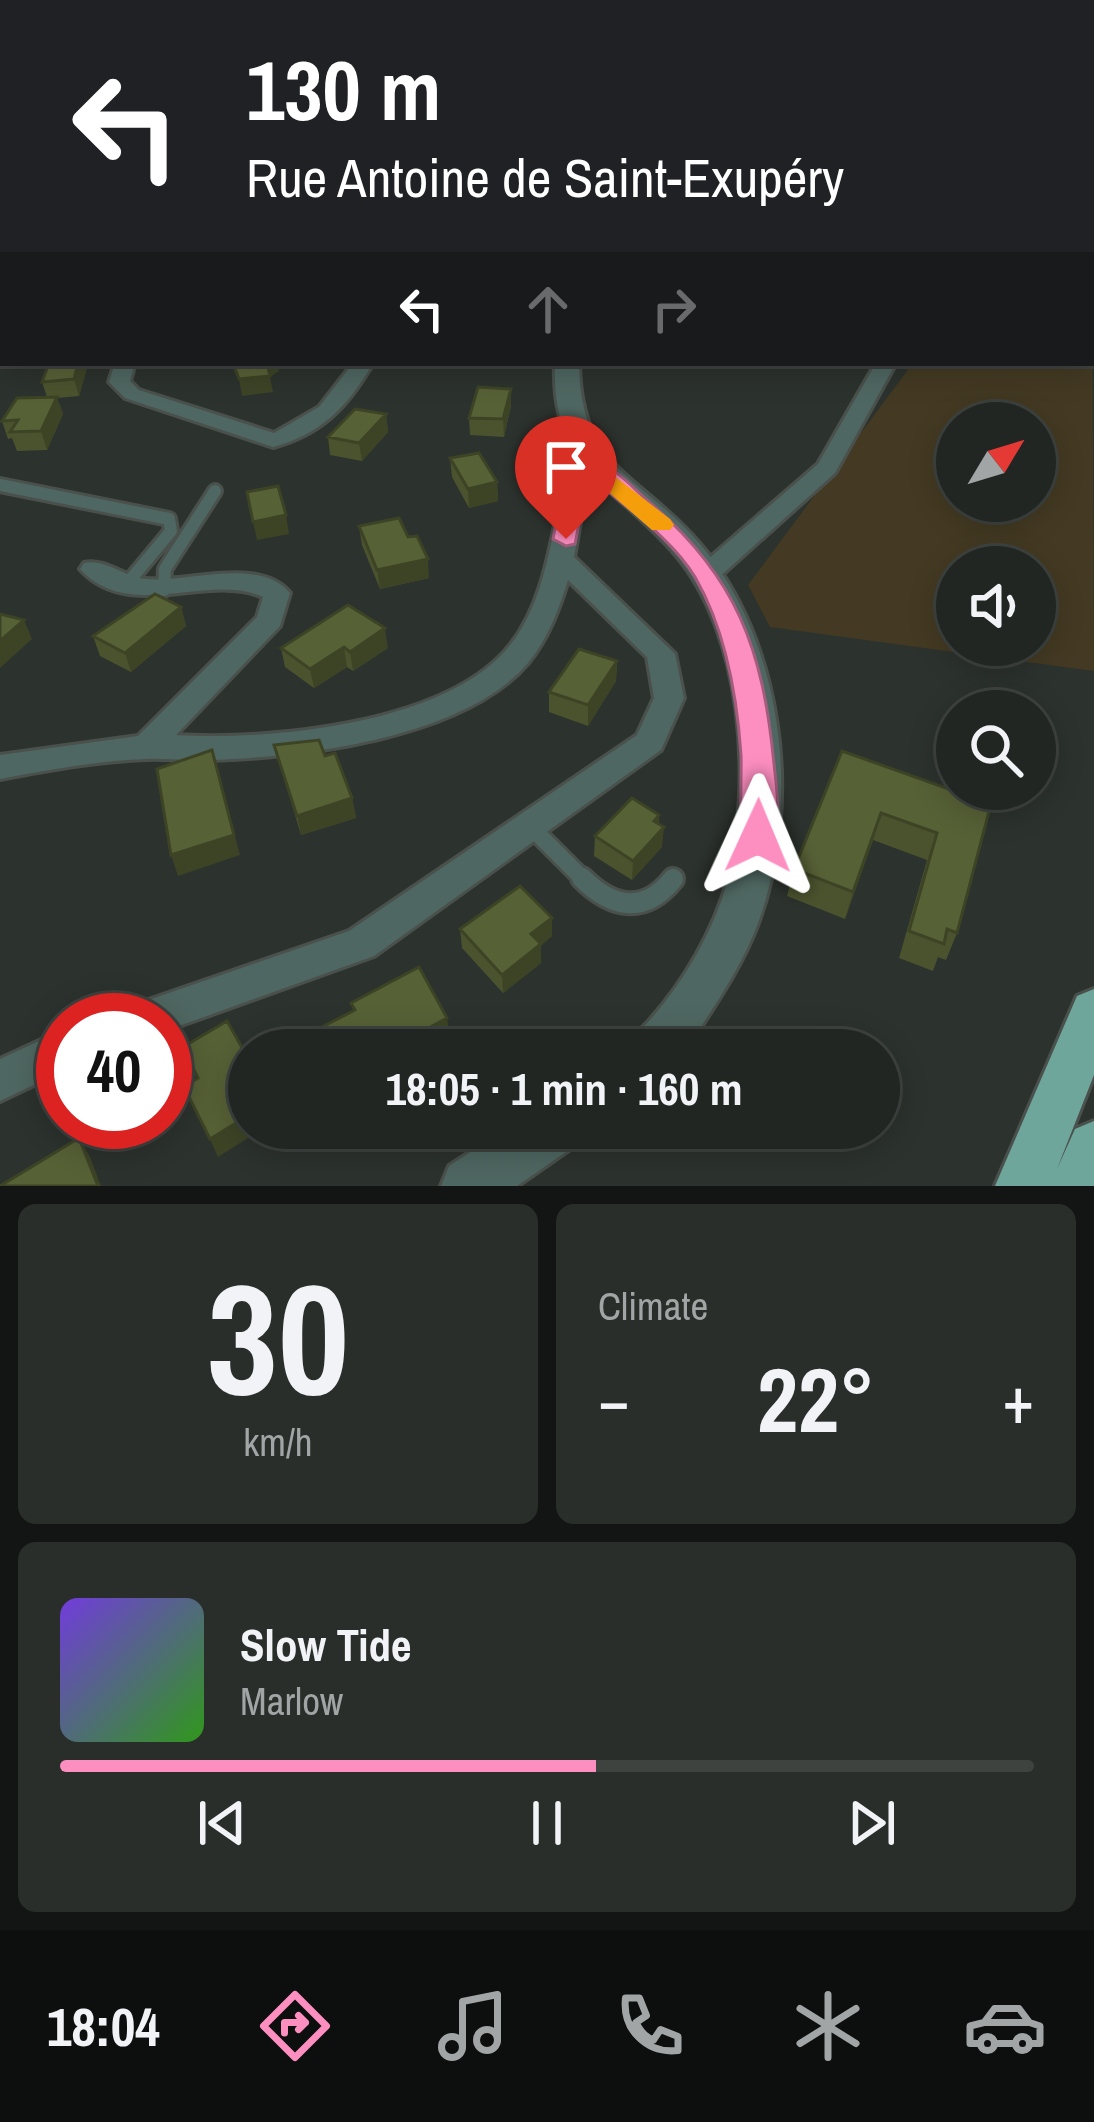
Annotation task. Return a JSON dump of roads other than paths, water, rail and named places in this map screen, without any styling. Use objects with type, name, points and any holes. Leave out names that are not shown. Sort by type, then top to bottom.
[{"type":"highway","points":[[1022,1186],[1094,1012]]},
{"type":"highway","points":[[1078,1186],[1094,1148]]},
{"type":"street","points":[[124,366],[119,382],[132,394],[273,440],[292,436],[323,416],[346,394],[361,366]]},
{"type":"street","points":[[567,366],[575,430],[596,469],[674,535],[707,574],[738,648],[754,717],[761,803],[754,869],[734,926],[671,1029]]},
{"type":"street","points":[[707,574],[827,468],[884,366]]},
{"type":"street","points":[[0,767],[147,746],[213,748],[315,739],[468,695],[518,657],[562,560],[575,486],[596,469]]},
{"type":"street","points":[[192,1003],[361,944],[650,742],[669,698],[661,654],[562,560]]},
{"type":"street","points":[[92,569],[126,585],[164,590],[246,581],[266,584],[277,593],[270,620],[147,746]]},
{"type":"street","points":[[0,1080],[36,1063]]},
{"type":"street","points":[[469,1186],[523,1149]]},
{"type":"lane","points":[[0,485],[169,520],[171,531],[126,585]]},
{"type":"lane","points":[[164,590],[165,569],[215,491]]},
{"type":"lane","points":[[530,826],[598,894],[629,907],[658,898],[673,879]]}]
